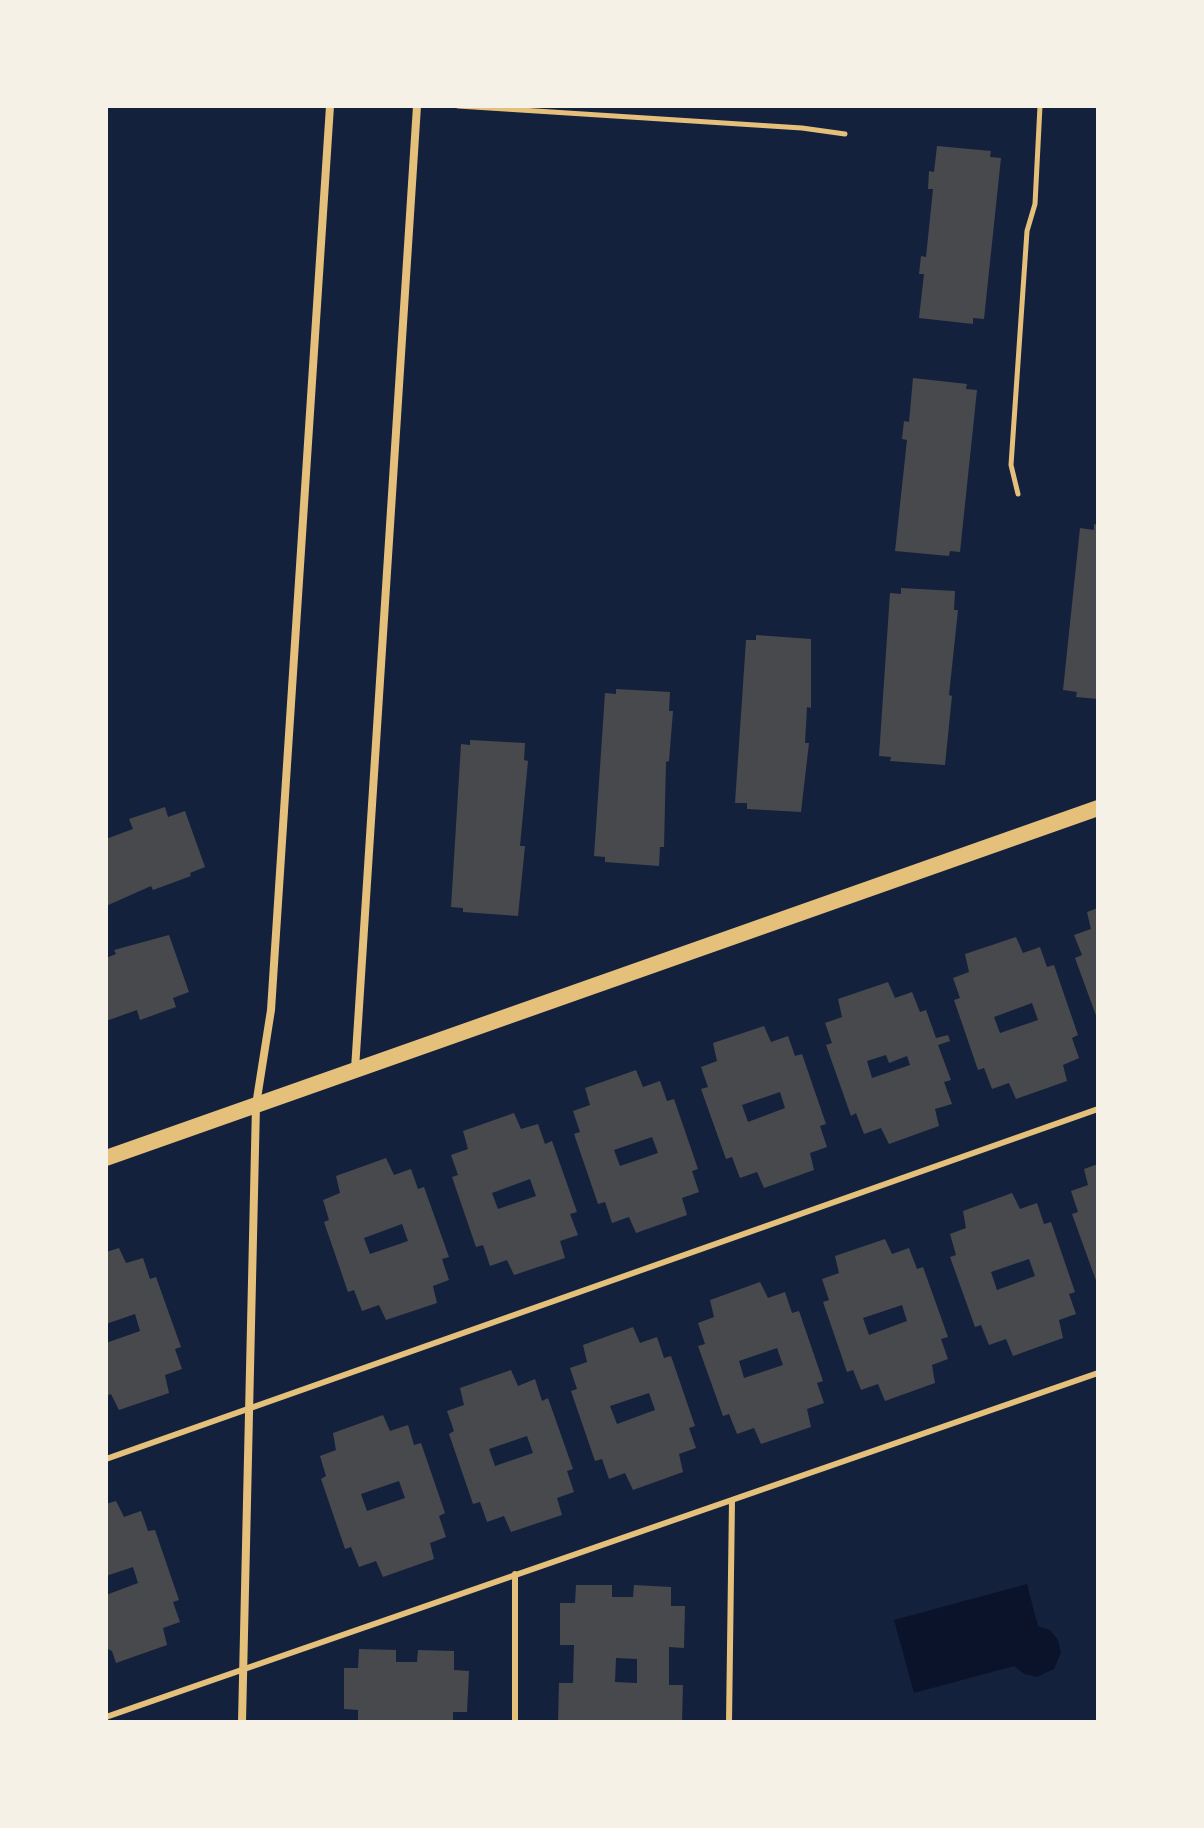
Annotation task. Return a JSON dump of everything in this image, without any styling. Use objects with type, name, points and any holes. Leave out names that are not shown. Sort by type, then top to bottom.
[{"type":"main road","points":[[106,1158],[1098,808]]},
{"type":"street","points":[[242,1722],[256,1105],[271,1010],[330,106]]},
{"type":"street","points":[[355,1070],[417,106]]},
{"type":"lane","points":[[106,1459],[1098,1109]]},
{"type":"lane","points":[[106,1717],[1098,1373]]},
{"type":"lane","points":[[729,1722],[732,1500]]},
{"type":"lane","points":[[515,1574],[515,1722]]},
{"type":"path","points":[[458,106],[802,128],[845,134]]},
{"type":"path","points":[[1018,494],[1011,465],[1027,231],[1035,204],[1040,106]]},
{"type":"water","points":[[1027,1584],[1038,1626],[1050,1630],[1058,1640],[1061,1652],[1054,1669],[1037,1677],[1024,1674],[1014,1666],[914,1693],[894,1620]]},
{"type":"building","points":[[937,146],[991,151],[990,157],[1001,158],[984,319],[973,318],[973,324],[919,318],[924,274],[919,274],[921,256],[926,257],[933,189],[928,189],[929,171],[934,172]]},
{"type":"building","points":[[913,378],[967,384],[966,389],[977,390],[960,552],[950,551],[949,556],[895,551],[907,440],[902,439],[904,421],[909,422]]},
{"type":"building","points":[[1094,524],[1098,525],[1098,699],[1076,697],[1077,692],[1063,690],[1080,528],[1094,530]]},
{"type":"building","points":[[901,588],[955,591],[954,610],[958,610],[945,765],[890,761],[891,757],[879,756],[890,593],[901,594]]},
{"type":"building","points":[[756,635],[811,639],[811,708],[807,707],[805,743],[809,743],[801,812],[747,809],[747,803],[735,803],[746,640],[756,640]]},
{"type":"building","points":[[616,689],[670,692],[669,711],[673,711],[669,761],[666,762],[664,847],[660,847],[659,866],[605,862],[605,857],[594,856],[605,693],[616,694]]},
{"type":"building","points":[[470,740],[525,743],[524,760],[528,761],[520,846],[525,846],[518,916],[463,912],[463,908],[451,907],[461,744],[470,745]]},
{"type":"building","points":[[165,807],[168,817],[185,811],[205,867],[190,873],[191,876],[153,890],[151,886],[106,906],[106,839],[133,829],[129,819]]},
{"type":"building","points":[[1098,908],[1098,1021],[1075,958],[1082,955],[1074,935],[1091,929],[1087,912]]},
{"type":"building","points":[[169,935],[189,992],[173,998],[176,1007],[140,1020],[137,1010],[106,1021],[106,958],[116,954],[114,950]]},
{"type":"building","points":[[1016,937],[1023,953],[1040,947],[1047,967],[1054,965],[1078,1035],[1072,1038],[1079,1058],[1063,1065],[1067,1081],[1016,1099],[1009,1083],[992,1089],[984,1068],[978,1070],[954,1000],[960,998],[953,978],[969,972],[965,954]],"holes":[[[1032,1003],[1038,1020],[1000,1033],[994,1017]]]},
{"type":"building","points":[[888,982],[895,998],[912,992],[920,1012],[926,1010],[936,1038],[948,1035],[950,1041],[938,1045],[951,1080],[944,1082],[952,1104],[935,1109],[939,1126],[889,1144],[881,1128],[864,1134],[856,1113],[851,1116],[826,1045],[832,1043],[825,1023],[842,1017],[838,999]],"holes":[[[886,1055],[889,1063],[907,1056],[910,1065],[872,1078],[867,1061]]]},
{"type":"building","points":[[764,1026],[771,1042],[788,1036],[795,1056],[802,1054],[826,1124],[820,1126],[827,1147],[810,1153],[814,1170],[764,1188],[757,1172],[740,1178],[732,1157],[726,1159],[701,1089],[708,1087],[701,1067],[717,1061],[713,1043]],"holes":[[[780,1092],[785,1108],[748,1122],[742,1105]]]},
{"type":"building","points":[[636,1070],[643,1087],[660,1081],[667,1101],[674,1099],[698,1169],[692,1171],[699,1192],[682,1198],[687,1215],[636,1233],[629,1217],[612,1223],[605,1202],[598,1204],[574,1134],[580,1132],[573,1111],[590,1105],[585,1088]],"holes":[[[652,1137],[658,1153],[620,1166],[614,1150]]]},
{"type":"building","points":[[514,1113],[521,1129],[538,1124],[545,1144],[552,1141],[577,1212],[570,1214],[578,1235],[560,1241],[565,1258],[514,1275],[507,1260],[490,1266],[483,1245],[476,1247],[452,1177],[458,1175],[451,1155],[468,1149],[463,1131]],"holes":[[[530,1179],[536,1196],[498,1209],[492,1193]]]},
{"type":"building","points":[[386,1158],[394,1175],[411,1169],[418,1189],[424,1187],[449,1257],[442,1259],[449,1280],[433,1286],[437,1303],[386,1320],[379,1305],[362,1311],[354,1290],[348,1292],[324,1222],[329,1220],[323,1200],[340,1193],[336,1176]],"holes":[[[402,1224],[408,1241],[370,1254],[364,1238]]]},
{"type":"building","points":[[1098,1164],[1098,1286],[1072,1214],[1078,1212],[1071,1191],[1088,1185],[1084,1169]]},
{"type":"building","points":[[1012,1193],[1020,1209],[1037,1203],[1044,1224],[1051,1222],[1075,1292],[1069,1294],[1076,1314],[1059,1320],[1063,1338],[1013,1356],[1006,1339],[989,1345],[981,1325],[975,1327],[950,1257],[956,1255],[950,1234],[966,1228],[963,1211]],"holes":[[[1029,1259],[1035,1276],[997,1290],[991,1272]]]},
{"type":"building","points":[[885,1239],[892,1254],[909,1248],[917,1269],[923,1267],[948,1337],[941,1339],[948,1359],[932,1365],[935,1383],[885,1401],[878,1384],[861,1390],[853,1370],[847,1372],[823,1302],[829,1300],[822,1279],[839,1273],[835,1256]],"holes":[[[902,1305],[907,1321],[869,1335],[863,1318]]]},
{"type":"building","points":[[119,1248],[126,1263],[143,1258],[150,1279],[156,1277],[181,1347],[175,1349],[182,1369],[165,1375],[169,1393],[119,1410],[111,1394],[106,1396],[106,1343],[140,1331],[135,1314],[106,1324],[106,1252]]},
{"type":"building","points":[[760,1282],[768,1298],[785,1292],[792,1313],[799,1311],[823,1381],[817,1383],[824,1403],[807,1409],[811,1427],[761,1444],[754,1428],[737,1434],[729,1414],[723,1416],[698,1346],[705,1344],[698,1323],[714,1317],[710,1300]],"holes":[[[777,1348],[783,1365],[744,1378],[739,1361]]]},
{"type":"building","points":[[633,1327],[640,1343],[657,1337],[664,1358],[671,1356],[695,1426],[689,1428],[696,1448],[679,1454],[683,1472],[633,1490],[625,1473],[609,1479],[602,1459],[595,1461],[571,1391],[577,1389],[570,1368],[587,1362],[583,1345]],"holes":[[[649,1393],[655,1410],[617,1424],[610,1406]]]},
{"type":"building","points":[[511,1370],[518,1386],[535,1379],[542,1401],[548,1398],[573,1469],[567,1471],[574,1492],[557,1498],[562,1515],[511,1532],[504,1516],[487,1522],[480,1502],[473,1504],[449,1434],[454,1431],[447,1411],[464,1405],[460,1388]],"holes":[[[527,1436],[533,1453],[495,1466],[489,1449]]]},
{"type":"building","points":[[383,1415],[390,1431],[408,1425],[414,1445],[421,1443],[445,1513],[439,1516],[446,1537],[430,1543],[434,1559],[383,1577],[376,1561],[359,1567],[351,1547],[345,1549],[321,1479],[326,1476],[320,1456],[336,1450],[333,1433]],"holes":[[[399,1481],[405,1498],[367,1511],[361,1494]]]},
{"type":"building","points":[[116,1501],[124,1517],[141,1511],[148,1531],[155,1530],[179,1600],[173,1602],[180,1622],[163,1628],[167,1645],[116,1663],[112,1651],[106,1648],[106,1595],[138,1583],[133,1567],[106,1576],[106,1504]]},
{"type":"building","points":[[576,1585],[612,1585],[612,1597],[633,1597],[634,1585],[671,1587],[671,1606],[685,1606],[684,1648],[669,1647],[669,1685],[683,1685],[682,1722],[558,1722],[559,1683],[573,1683],[574,1645],[560,1645],[560,1603],[575,1603]],"holes":[[[616,1658],[637,1659],[637,1683],[615,1682]]]},
{"type":"building","points":[[359,1649],[396,1650],[396,1662],[417,1662],[418,1650],[454,1651],[454,1670],[469,1671],[467,1712],[453,1712],[453,1722],[358,1722],[358,1710],[344,1709],[344,1668],[358,1668]]}]
